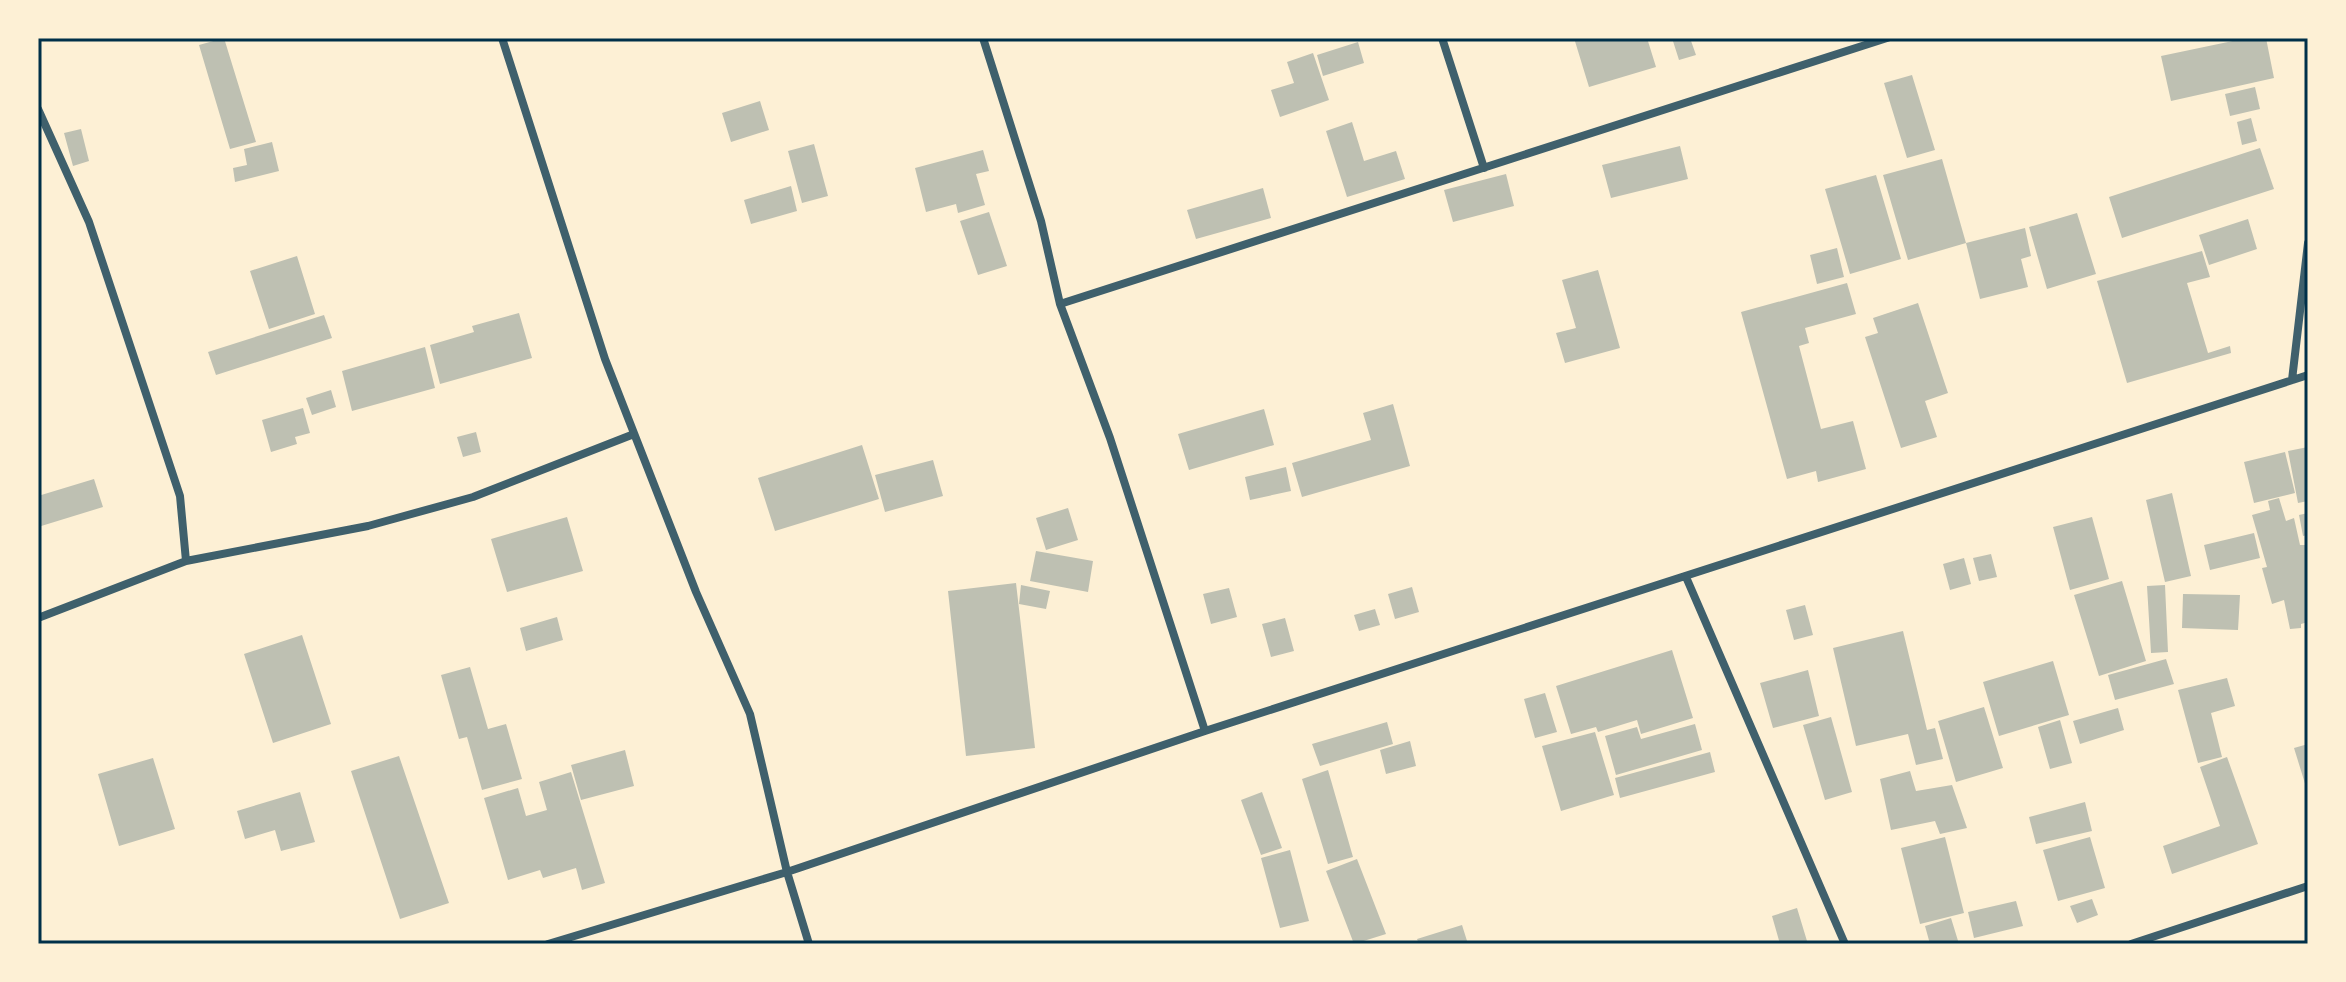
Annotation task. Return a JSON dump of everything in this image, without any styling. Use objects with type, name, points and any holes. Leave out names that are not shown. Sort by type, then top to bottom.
[{"type":"street","points":[[502,38],[605,359],[696,592],[750,714],[787,872],[809,944]]},
{"type":"street","points":[[983,38],[1041,221],[1060,304],[1110,438],[1205,731]]},
{"type":"street","points":[[1442,38],[1484,168]]},
{"type":"street","points":[[1060,304],[1887,38]]},
{"type":"street","points":[[38,109],[89,222],[167,456],[180,496],[186,561]]},
{"type":"street","points":[[2292,380],[2308,243]]},
{"type":"street","points":[[548,944],[787,872],[1205,731],[2308,375]]},
{"type":"street","points":[[38,618],[186,561],[368,526],[473,497],[634,434]]},
{"type":"street","points":[[1686,577],[1845,944]]},
{"type":"street","points":[[2131,944],[2308,886]]},
{"type":"building","points":[[224,38],[256,142],[230,149],[199,45]]},
{"type":"building","points":[[1574,38],[1647,38],[1656,67],[1589,87]]},
{"type":"building","points":[[1672,38],[1690,38],[1696,55],[1679,60]]},
{"type":"building","points":[[2247,38],[2266,38],[2274,78],[2171,101],[2161,56]]},
{"type":"building","points":[[1358,42],[1364,63],[1323,76],[1317,55]]},
{"type":"building","points":[[1313,53],[1329,100],[1280,117],[1271,90],[1294,83],[1287,62]]},
{"type":"building","points":[[1912,75],[1935,150],[1907,158],[1884,83]]},
{"type":"building","points":[[2255,87],[2260,109],[2230,116],[2225,94]]},
{"type":"building","points":[[760,101],[769,130],[731,142],[722,113]]},
{"type":"building","points":[[2251,118],[2257,141],[2242,145],[2237,122]]},
{"type":"building","points":[[1352,122],[1364,161],[1396,151],[1405,179],[1347,197],[1326,131]]},
{"type":"building","points":[[81,129],[89,161],[73,166],[64,133]]},
{"type":"building","points":[[272,142],[279,171],[235,182],[233,168],[247,165],[244,149]]},
{"type":"building","points":[[814,144],[828,196],[802,203],[788,151]]},
{"type":"building","points":[[1680,146],[1688,179],[1611,198],[1602,165]]},
{"type":"building","points":[[2260,148],[2274,189],[2122,238],[2109,197]]},
{"type":"building","points":[[983,150],[989,171],[976,174],[985,205],[958,213],[956,204],[926,212],[915,168]]},
{"type":"building","points":[[1942,159],[1966,243],[1908,260],[1883,175]]},
{"type":"building","points":[[1506,174],[1514,206],[1453,222],[1444,190]]},
{"type":"building","points":[[1876,175],[1901,259],[1850,274],[1825,189]]},
{"type":"building","points":[[791,186],[797,211],[751,224],[744,200]]},
{"type":"building","points":[[1263,188],[1271,218],[1196,239],[1187,210]]},
{"type":"building","points":[[989,212],[1007,266],[978,275],[960,221]]},
{"type":"building","points":[[2077,213],[2096,274],[2047,289],[2029,227]]},
{"type":"building","points":[[2248,219],[2257,249],[2209,265],[2199,235]]},
{"type":"building","points":[[2025,228],[2031,256],[2021,259],[2028,287],[1980,299],[1966,243]]},
{"type":"building","points":[[1837,248],[1844,277],[1817,284],[1810,255]]},
{"type":"building","points":[[2202,251],[2210,277],[2187,283],[2208,353],[2230,346],[2231,353],[2127,383],[2097,281]]},
{"type":"building","points":[[297,256],[315,314],[269,329],[250,271]]},
{"type":"building","points":[[1598,270],[1620,348],[1565,363],[1556,333],[1576,328],[1562,280]]},
{"type":"building","points":[[1847,283],[1856,314],[1805,328],[1809,343],[1799,346],[1821,429],[1853,421],[1866,469],[1818,482],[1816,471],[1787,479],[1741,312]]},
{"type":"building","points":[[1918,303],[1948,393],[1925,401],[1937,437],[1901,448],[1865,337],[1878,333],[1873,318]]},
{"type":"building","points":[[519,313],[532,358],[440,384],[430,345],[474,332],[472,326]]},
{"type":"building","points":[[324,315],[332,338],[216,375],[208,352]]},
{"type":"building","points":[[425,347],[435,388],[352,411],[342,371]]},
{"type":"building","points":[[331,390],[336,407],[312,415],[306,398]]},
{"type":"building","points":[[1393,404],[1410,466],[1302,497],[1292,463],[1371,440],[1363,413]]},
{"type":"building","points":[[303,408],[310,433],[295,437],[297,444],[271,452],[262,420]]},
{"type":"building","points":[[1264,409],[1274,445],[1189,470],[1178,434]]},
{"type":"building","points":[[476,432],[481,452],[463,457],[457,437]]},
{"type":"building","points":[[862,445],[879,499],[775,531],[758,478]]},
{"type":"building","points":[[2308,447],[2308,501],[2298,503],[2288,451]]},
{"type":"building","points":[[2285,452],[2295,493],[2254,503],[2244,462]]},
{"type":"building","points":[[933,460],[943,496],[885,512],[875,475]]},
{"type":"building","points":[[1286,467],[1291,491],[1250,500],[1245,477]]},
{"type":"building","points":[[94,479],[103,507],[38,527],[38,496]]},
{"type":"building","points":[[2172,493],[2191,576],[2165,582],[2146,500]]},
{"type":"building","points":[[2279,498],[2286,521],[2294,518],[2300,545],[2308,545],[2308,622],[2301,624],[2301,628],[2290,629],[2284,600],[2272,604],[2262,568],[2267,567],[2252,515],[2270,510],[2268,501]]},
{"type":"building","points":[[1068,508],[1078,540],[1046,550],[1036,518]]},
{"type":"building","points":[[2308,513],[2308,535],[2303,536],[2299,515]]},
{"type":"building","points":[[567,517],[583,571],[507,592],[491,539]]},
{"type":"building","points":[[2092,517],[2109,579],[2070,590],[2053,527]]},
{"type":"building","points":[[2254,533],[2260,558],[2210,570],[2204,545]]},
{"type":"building","points":[[1036,551],[1093,561],[1088,592],[1030,581]]},
{"type":"building","points":[[1991,554],[1997,577],[1979,581],[1973,558]]},
{"type":"building","points":[[1964,558],[1971,584],[1950,590],[1943,564]]},
{"type":"building","points":[[2122,581],[2146,661],[2099,676],[2074,595]]},
{"type":"building","points":[[1016,583],[1035,748],[966,756],[948,591]]},
{"type":"building","points":[[1021,585],[1050,591],[1046,609],[1019,604]]},
{"type":"building","points":[[2165,585],[2168,652],[2151,653],[2147,586]]},
{"type":"building","points":[[1412,587],[1419,612],[1395,619],[1388,594]]},
{"type":"building","points":[[1229,588],[1237,617],[1211,624],[1203,594]]},
{"type":"building","points":[[2183,594],[2240,595],[2238,630],[2182,628]]},
{"type":"building","points":[[1805,605],[1813,635],[1794,640],[1786,610]]},
{"type":"building","points":[[1375,609],[1380,625],[1359,631],[1354,615]]},
{"type":"building","points":[[557,617],[563,640],[526,651],[520,628]]},
{"type":"building","points":[[1285,618],[1294,651],[1271,657],[1262,624]]},
{"type":"building","points":[[1903,631],[1927,730],[1935,728],[1943,759],[1916,765],[1908,734],[1856,746],[1833,648]]},
{"type":"building","points":[[302,635],[331,724],[273,743],[244,654]]},
{"type":"building","points":[[1672,650],[1693,718],[1641,734],[1637,720],[1598,732],[1596,727],[1571,734],[1556,686]]},
{"type":"building","points":[[2166,659],[2174,684],[2115,700],[2108,675]]},
{"type":"building","points":[[2053,661],[2069,715],[1999,736],[1983,682]]},
{"type":"building","points":[[470,667],[488,729],[506,724],[522,779],[482,790],[467,737],[459,739],[441,675]]},
{"type":"building","points":[[1808,670],[1819,716],[1773,728],[1760,683]]},
{"type":"building","points":[[2227,678],[2235,706],[2211,713],[2222,757],[2198,763],[2178,690]]},
{"type":"building","points":[[1545,693],[1557,732],[1535,738],[1524,699]]},
{"type":"building","points":[[1984,707],[2003,768],[1956,782],[1938,721]]},
{"type":"building","points":[[2118,708],[2124,730],[2080,744],[2073,721]]},
{"type":"building","points":[[1831,717],[1852,792],[1825,800],[1803,725]]},
{"type":"building","points":[[2060,720],[2072,763],[2050,769],[2038,727]]},
{"type":"building","points":[[1387,722],[1393,744],[1320,766],[1312,744]]},
{"type":"building","points":[[1695,724],[1702,750],[1616,775],[1605,736],[1637,727],[1641,739]]},
{"type":"building","points":[[1595,732],[1614,795],[1561,811],[1542,746]]},
{"type":"building","points":[[1410,741],[1416,766],[1386,774],[1380,750]]},
{"type":"building","points":[[2308,744],[2308,790],[2307,790],[2294,748]]},
{"type":"building","points":[[625,750],[634,786],[581,800],[571,765]]},
{"type":"building","points":[[1710,752],[1715,772],[1620,798],[1615,778]]},
{"type":"building","points":[[399,756],[449,903],[400,919],[351,771]]},
{"type":"building","points":[[2227,757],[2258,844],[2172,874],[2163,846],[2220,826],[2200,767]]},
{"type":"building","points":[[153,758],[175,829],[119,846],[98,774]]},
{"type":"building","points":[[1328,770],[1353,857],[1328,864],[1302,779]]},
{"type":"building","points":[[1910,771],[1916,791],[1952,785],[1967,828],[1940,834],[1935,821],[1891,830],[1880,779]]},
{"type":"building","points":[[571,772],[605,883],[582,890],[576,868],[543,878],[540,870],[508,880],[484,798],[518,788],[526,816],[547,810],[539,782]]},
{"type":"building","points":[[300,792],[315,842],[281,851],[275,830],[245,839],[237,811]]},
{"type":"building","points":[[1262,792],[1282,848],[1261,855],[1241,800]]},
{"type":"building","points":[[2085,802],[2092,831],[2036,844],[2029,817]]},
{"type":"building","points":[[1945,837],[1964,913],[1920,924],[1901,848]]},
{"type":"building","points":[[2090,837],[2105,888],[2058,901],[2043,850]]},
{"type":"building","points":[[1290,850],[1309,921],[1280,928],[1261,858]]},
{"type":"building","points":[[1357,859],[1386,934],[1354,944],[1326,871]]},
{"type":"building","points":[[2092,899],[2098,915],[2077,923],[2070,906]]},
{"type":"building","points":[[2016,901],[2023,926],[1974,938],[1968,912]]},
{"type":"building","points":[[1797,908],[1807,941],[1780,944],[1772,916]]},
{"type":"building","points":[[1951,918],[1959,944],[1930,944],[1925,926]]},
{"type":"building","points":[[1462,925],[1468,944],[1419,944],[1417,939]]}]
